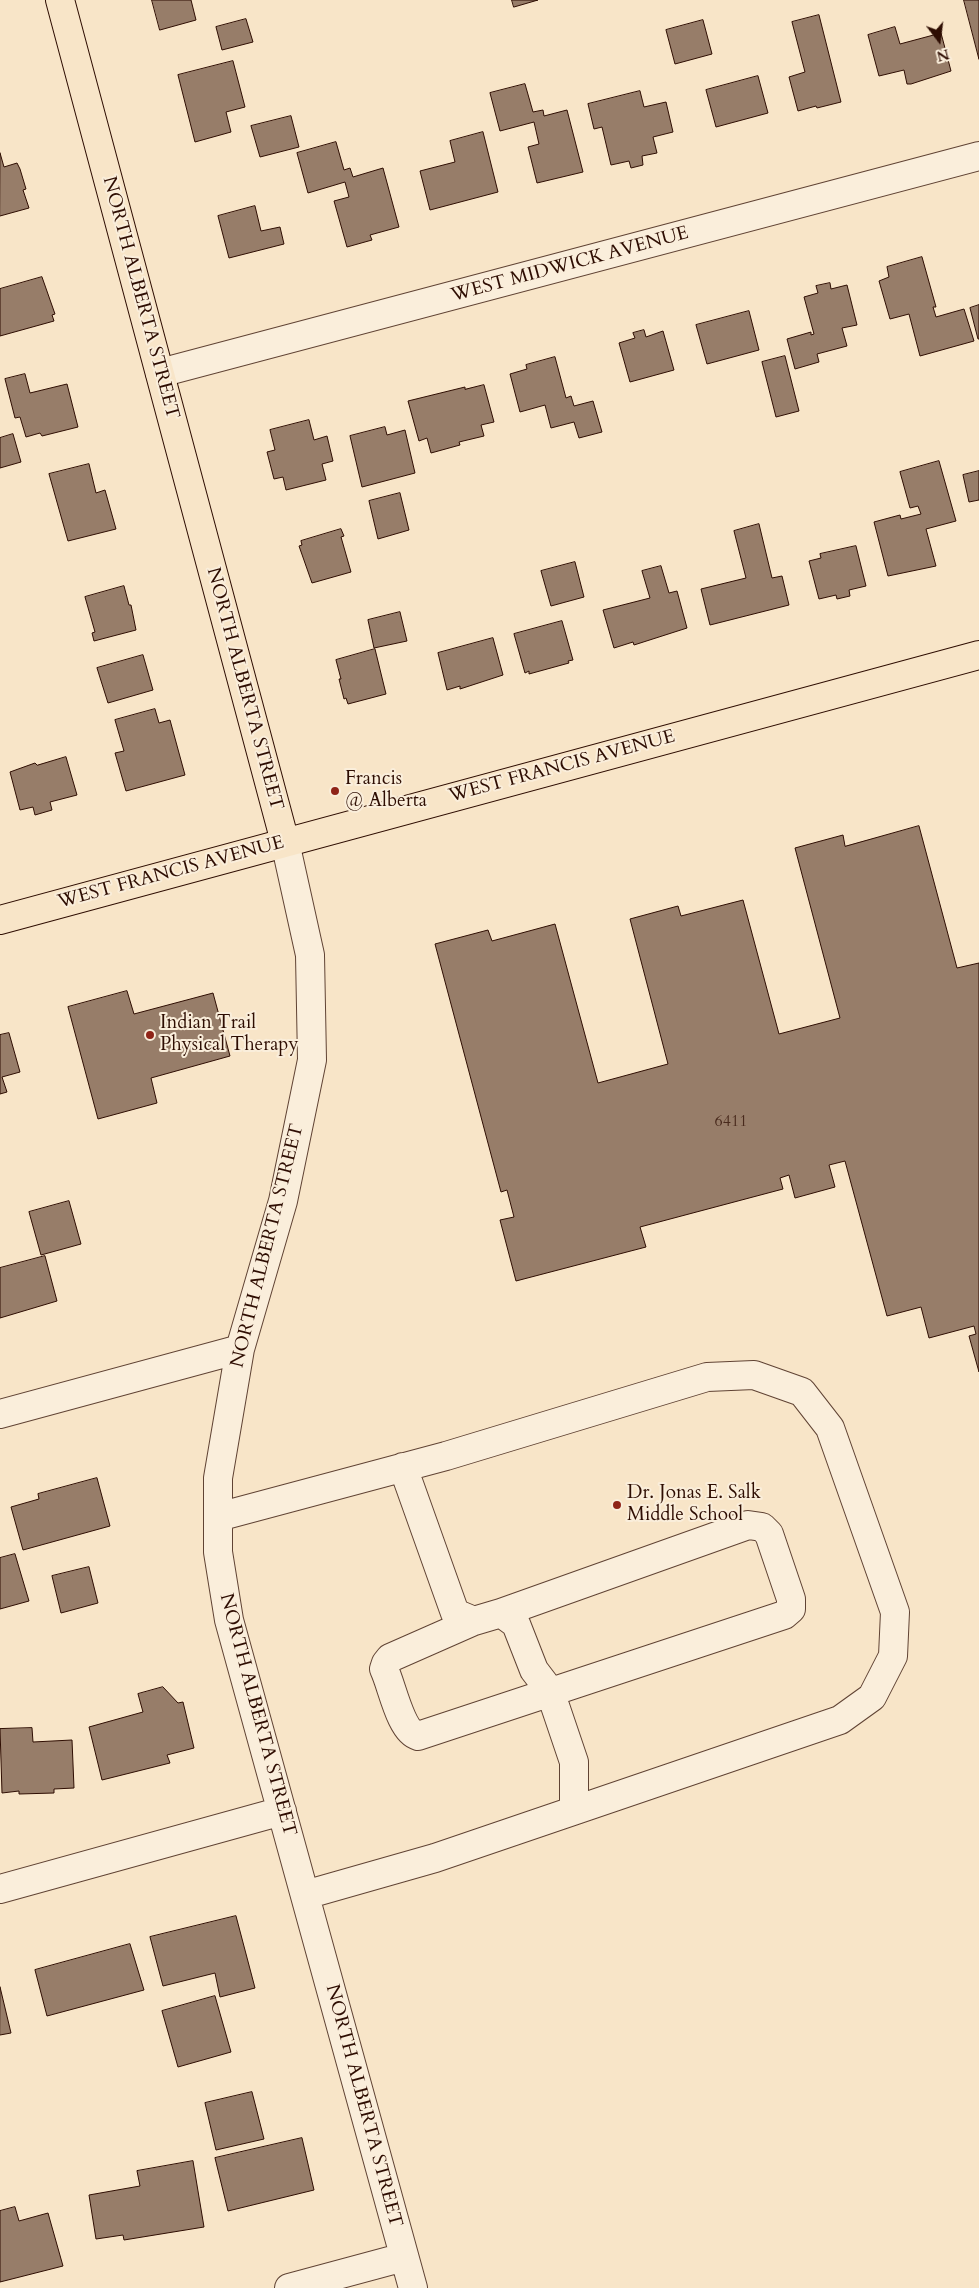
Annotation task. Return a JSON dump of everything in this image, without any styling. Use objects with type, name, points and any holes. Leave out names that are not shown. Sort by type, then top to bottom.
[{"type":"main road","name":"NORTH ALBERTA STREET","points":[[60,0],[285,842]]},
{"type":"main road","name":"WEST FRANCIS AVENUE","points":[[0,920],[979,654]]},
{"type":"street","name":"WEST MIDWICK AVENUE","points":[[160,374],[979,156]]},
{"type":"street","name":"NORTH ALBERTA STREET","points":[[285,842],[310,955],[312,1060],[283,1201],[240,1349],[218,1478],[218,1552],[229,1620],[413,2288]]},
{"type":"street","points":[[0,1414],[240,1349]]},
{"type":"street","points":[[218,1517],[404,1468],[707,1377],[754,1375],[802,1392],[830,1428],[896,1612],[893,1656],[872,1697],[840,1720],[435,1858],[305,1895]]},
{"type":"street","points":[[404,1468],[454,1613],[474,1621]]},
{"type":"street","points":[[748,1525],[762,1527],[769,1534],[791,1599],[790,1609],[784,1615],[550,1690],[418,1736],[410,1732],[405,1725],[384,1669],[386,1663],[390,1658],[474,1621],[500,1613],[748,1525]]},
{"type":"street","points":[[500,1613],[516,1624],[534,1670],[550,1690],[574,1762],[574,1810]]},
{"type":"street","points":[[0,1889],[282,1811]]},
{"type":"street","points":[[289,2288],[404,2257]]},
{"type":"building","points":[[152,0],[191,0],[196,20],[160,30]]},
{"type":"building","points":[[512,0],[538,0],[514,7]]},
{"type":"building","points":[[964,0],[979,0],[979,59]]},
{"type":"building","points":[[819,15],[841,102],[798,111],[789,77],[805,72],[792,22]]},
{"type":"building","points":[[246,19],[253,42],[222,50],[216,27]]},
{"type":"building","points":[[703,20],[712,54],[675,64],[666,30]]},
{"type":"building","points":[[895,27],[900,44],[941,33],[951,71],[911,84],[907,84],[904,70],[879,76],[868,35]]},
{"type":"building","points":[[233,61],[245,107],[226,112],[231,132],[195,142],[178,75]]},
{"type":"building","points":[[758,76],[768,113],[716,127],[706,90]]},
{"type":"building","points":[[525,84],[533,112],[543,110],[544,116],[567,110],[583,172],[537,183],[528,147],[539,144],[534,122],[500,131],[490,93]]},
{"type":"building","points":[[640,91],[644,107],[666,102],[673,132],[653,137],[657,153],[642,156],[643,165],[631,168],[629,161],[611,165],[602,127],[594,129],[588,104]]},
{"type":"building","points":[[291,116],[299,147],[260,157],[251,126]]},
{"type":"building","points":[[483,132],[498,192],[430,210],[420,171],[455,162],[450,141]]},
{"type":"building","points":[[336,142],[344,170],[350,168],[353,177],[383,168],[399,227],[370,235],[372,240],[347,247],[334,201],[349,197],[345,182],[308,193],[297,153]]},
{"type":"building","points":[[0,153],[4,167],[17,163],[26,189],[23,190],[29,208],[0,216]]},
{"type":"building","points":[[255,206],[261,231],[280,227],[284,244],[229,258],[218,216]]},
{"type":"building","points":[[922,257],[936,307],[933,307],[936,317],[964,309],[974,341],[920,356],[909,314],[890,319],[879,281],[889,277],[887,267]]},
{"type":"building","points":[[42,277],[55,314],[52,315],[54,321],[0,336],[0,289]]},
{"type":"building","points":[[830,283],[831,289],[847,285],[857,325],[842,328],[847,346],[817,354],[819,362],[795,369],[787,339],[811,332],[811,335],[814,334],[804,297],[818,293],[816,286]]},
{"type":"building","points":[[979,305],[979,339],[978,339],[970,308]]},
{"type":"building","points":[[749,311],[759,350],[707,364],[696,325]]},
{"type":"building","points":[[644,330],[646,337],[663,331],[674,370],[630,382],[619,343],[635,338],[633,333]]},
{"type":"building","points":[[785,356],[799,411],[776,417],[762,362]]},
{"type":"building","points":[[555,357],[566,398],[571,396],[574,406],[593,401],[602,432],[579,438],[574,422],[551,428],[545,405],[520,412],[510,374],[527,369],[526,365]]},
{"type":"building","points":[[25,374],[30,393],[67,384],[78,427],[42,436],[40,433],[26,437],[20,417],[15,418],[5,379]]},
{"type":"building","points":[[484,385],[494,422],[481,425],[484,436],[459,442],[460,445],[431,453],[427,438],[419,441],[408,401],[465,387],[465,389]]},
{"type":"building","points":[[309,420],[314,440],[327,436],[333,461],[322,464],[326,480],[286,490],[283,477],[274,479],[267,452],[275,450],[270,430]]},
{"type":"building","points":[[385,427],[387,435],[405,430],[415,473],[362,487],[350,436]]},
{"type":"building","points":[[13,434],[21,462],[0,468],[0,438]]},
{"type":"building","points":[[939,461],[956,521],[926,529],[936,566],[888,576],[874,522],[900,515],[901,519],[921,514],[918,506],[910,508],[900,472]]},
{"type":"building","points":[[89,464],[96,493],[105,490],[116,529],[68,541],[49,474]]},
{"type":"building","points":[[979,471],[979,500],[969,502],[963,475]]},
{"type":"building","points":[[400,493],[409,530],[378,539],[369,501]]},
{"type":"building","points":[[759,524],[772,578],[782,576],[789,605],[710,625],[701,589],[746,578],[734,531]]},
{"type":"building","points":[[341,529],[344,536],[341,537],[351,572],[312,583],[299,546],[302,545],[301,541]]},
{"type":"building","points":[[856,546],[866,586],[849,590],[850,596],[837,599],[836,595],[819,599],[809,561],[821,558],[820,554]]},
{"type":"building","points":[[575,562],[584,597],[551,606],[541,571]]},
{"type":"building","points":[[661,566],[669,593],[677,591],[687,628],[634,645],[633,642],[614,648],[603,610],[650,598],[642,571]]},
{"type":"building","points":[[124,586],[129,605],[131,605],[136,630],[94,641],[92,633],[95,632],[85,597]]},
{"type":"building","points":[[400,612],[407,641],[374,648],[368,620]]},
{"type":"building","points":[[562,621],[573,660],[568,661],[569,663],[529,674],[529,671],[525,673],[514,634]]},
{"type":"building","points":[[493,638],[503,675],[460,689],[460,686],[447,690],[438,653]]},
{"type":"building","points":[[375,649],[386,694],[348,704],[346,698],[344,699],[336,660]]},
{"type":"building","points":[[143,655],[153,690],[108,703],[97,668]]},
{"type":"building","points":[[155,709],[159,723],[170,720],[185,775],[126,791],[115,753],[124,751],[115,720]]},
{"type":"building","points":[[66,757],[77,795],[50,802],[52,810],[35,815],[33,807],[20,810],[10,772],[35,763],[37,765]]},
{"type":"building","points":[[919,826],[957,968],[979,963],[979,1372],[969,1336],[976,1334],[974,1326],[929,1338],[921,1307],[887,1316],[845,1161],[829,1165],[835,1187],[795,1198],[789,1175],[780,1178],[783,1189],[640,1227],[646,1247],[516,1281],[500,1220],[514,1217],[507,1190],[501,1192],[435,944],[488,930],[492,941],[555,924],[598,1083],[668,1064],[630,919],[678,906],[681,916],[743,900],[779,1034],[840,1018],[795,848],[843,835],[845,846]]},
{"type":"building","name":"Indian Trail Physical Therapy","points":[[127,991],[134,1014],[213,993],[230,1056],[151,1078],[157,1103],[98,1119],[68,1007]]},
{"type":"building","points":[[9,1033],[20,1072],[2,1077],[7,1092],[0,1094],[0,1035]]},
{"type":"building","points":[[69,1201],[81,1244],[41,1255],[29,1212]]},
{"type":"building","points":[[45,1256],[57,1301],[0,1318],[0,1268]]},
{"type":"building","points":[[97,1478],[110,1526],[23,1550],[11,1507],[39,1499],[38,1494]]},
{"type":"building","points":[[15,1554],[29,1601],[0,1609],[0,1558]]},
{"type":"building","points":[[89,1567],[98,1603],[61,1613],[52,1576]]},
{"type":"building","points":[[163,1687],[178,1703],[183,1702],[194,1748],[167,1755],[170,1763],[102,1780],[89,1727],[143,1712],[138,1694]]},
{"type":"building","points":[[32,1728],[33,1742],[72,1740],[74,1788],[54,1789],[54,1793],[19,1794],[19,1791],[2,1793],[0,1729]]},
{"type":"building","points":[[236,1916],[255,1988],[220,1997],[215,1973],[163,1986],[150,1937]]},
{"type":"building","points":[[130,1944],[144,1990],[47,2016],[35,1970]]},
{"type":"building","points":[[0,1987],[11,2033],[0,2035]]},
{"type":"building","points":[[215,1996],[231,2052],[178,2067],[162,2011]]},
{"type":"building","points":[[252,2092],[264,2139],[216,2150],[205,2103]]},
{"type":"building","points":[[302,2138],[314,2190],[228,2211],[215,2158]]},
{"type":"building","points":[[193,2161],[204,2227],[124,2240],[123,2235],[96,2239],[89,2195],[140,2186],[137,2171]]},
{"type":"building","points":[[15,2207],[19,2221],[48,2213],[63,2266],[0,2282],[0,2211]]},
{"type":"place","name":"Francis @ Alberta","points":[[335,791]]},
{"type":"place","name":"Indian Trail Physical Therapy","points":[[150,1035]]},
{"type":"place","name":"Dr. Jonas E. Salk Middle School","points":[[617,1505]]}]
